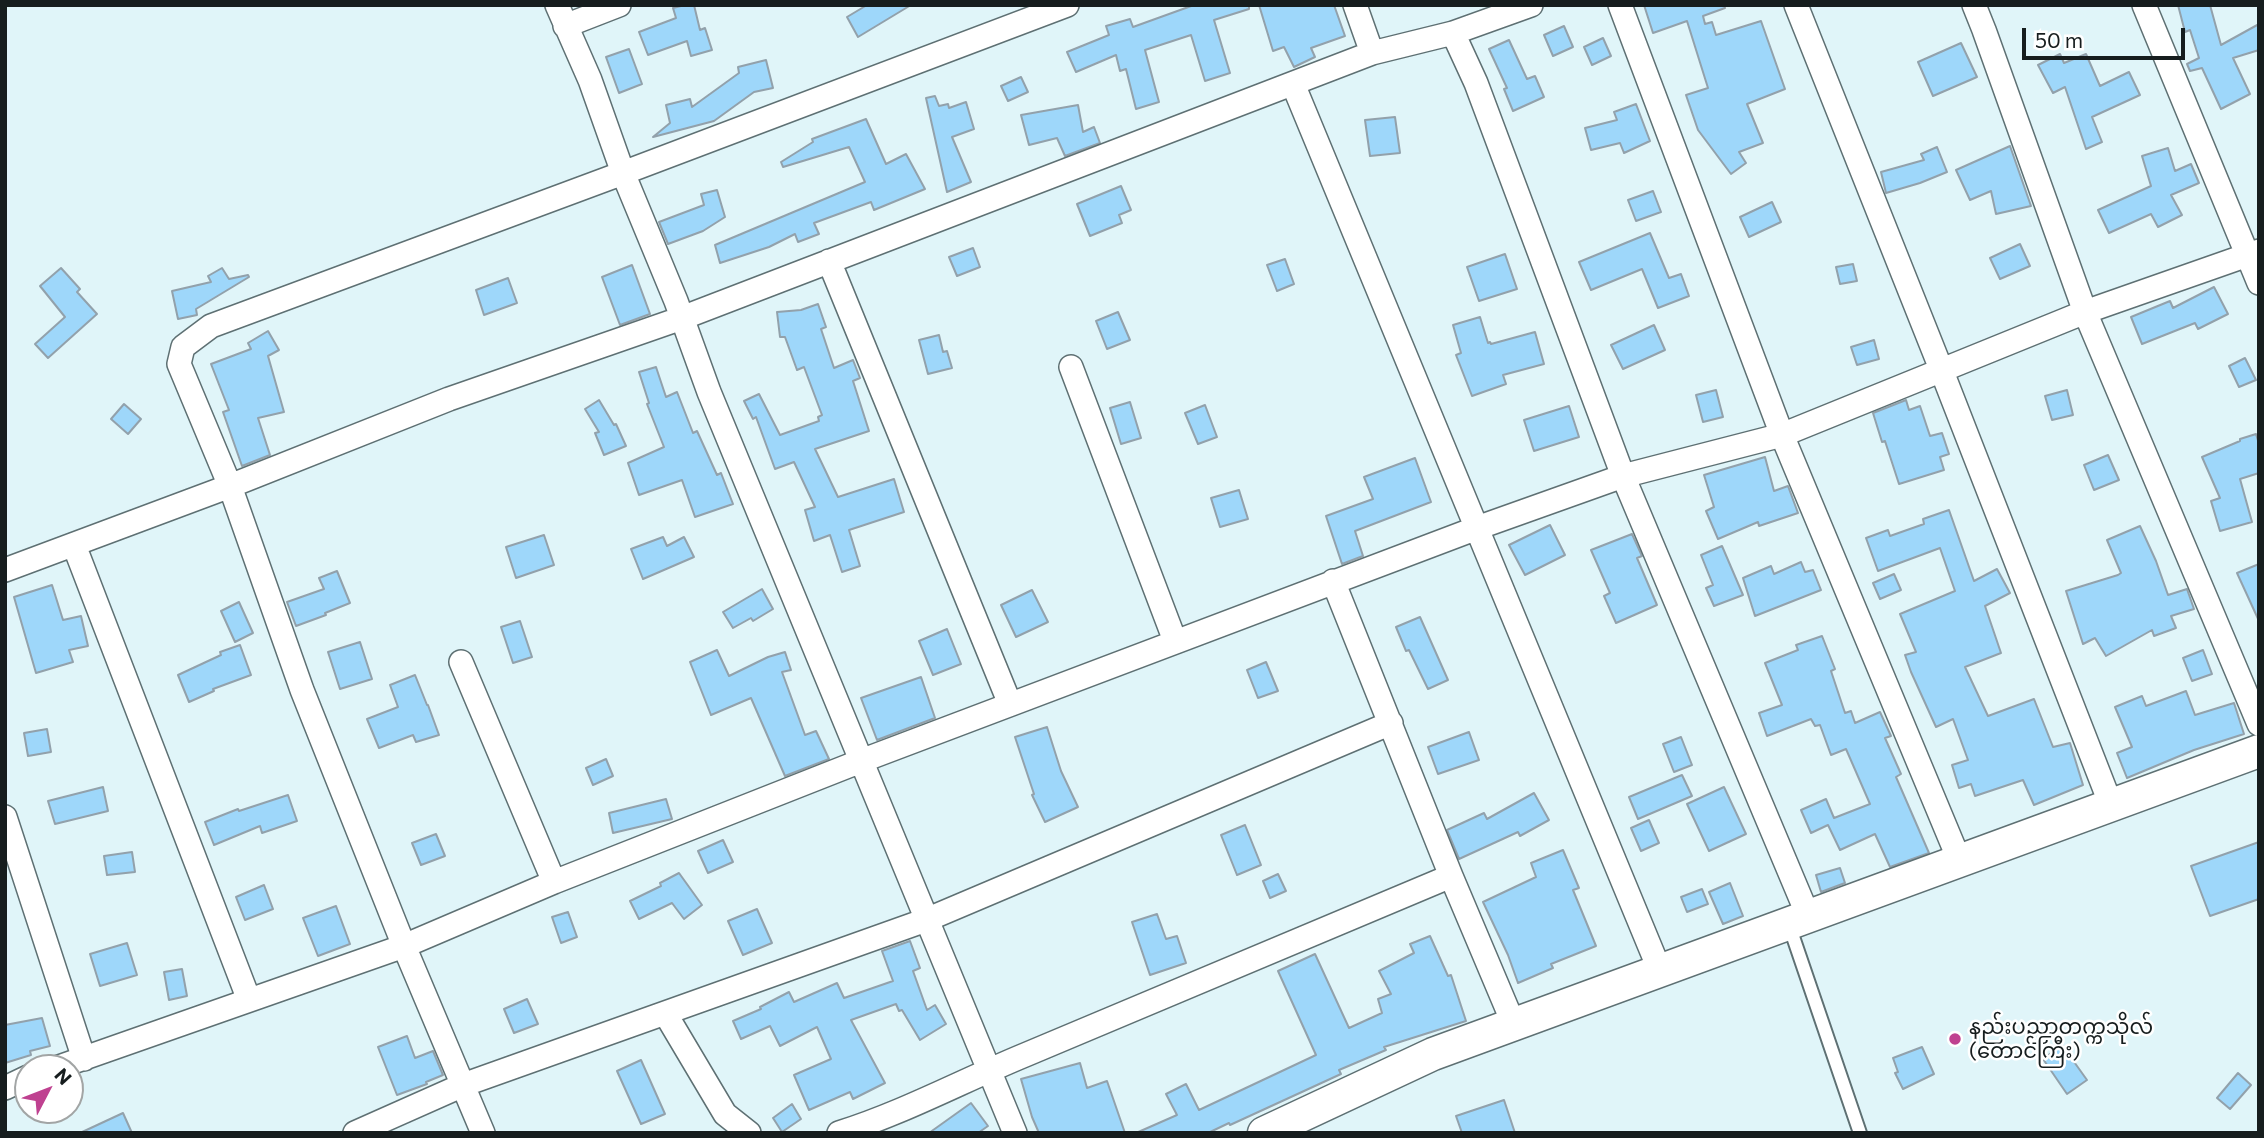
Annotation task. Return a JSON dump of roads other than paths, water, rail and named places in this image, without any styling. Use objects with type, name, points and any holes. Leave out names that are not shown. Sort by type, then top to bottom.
[{"type":"main road","points":[[1285,1129],[1433,1054],[2259,751]]},
{"type":"street","points":[[619,5],[561,15],[590,80],[623,173],[709,392],[1015,1133]]},
{"type":"street","points":[[483,1133],[404,946],[302,690],[230,486],[179,364],[183,347],[211,326],[1068,5]]},
{"type":"street","points":[[1355,5],[1372,53]]},
{"type":"street","points":[[5,569],[230,486],[449,399],[682,318],[1372,53],[1453,33],[1531,5]]},
{"type":"street","points":[[1620,5],[1782,435],[1960,862]]},
{"type":"street","points":[[1796,5],[2111,806]]},
{"type":"street","points":[[1973,5],[2085,312],[2259,724]]},
{"type":"street","points":[[2144,5],[2253,253],[2259,283]]},
{"type":"street","points":[[1453,33],[1476,83],[1623,476],[1799,921]]},
{"type":"street","points":[[1293,83],[1660,971]]},
{"type":"street","points":[[84,1059],[404,946],[554,882],[861,761],[1333,581],[1623,476],[1782,435],[2085,312],[2253,253]]},
{"type":"street","points":[[829,261],[1010,704]]},
{"type":"street","points":[[1071,367],[1175,641]]},
{"type":"street","points":[[74,545],[249,1000]]},
{"type":"street","points":[[1333,581],[1514,1025]]},
{"type":"street","points":[[461,662],[554,882]]},
{"type":"street","points":[[355,1133],[463,1085],[926,920],[1391,723]]},
{"type":"street","points":[[5,817],[82,1054]]},
{"type":"street","points":[[839,1133],[876,1122],[990,1069],[1451,876]]},
{"type":"street","points":[[665,1013],[725,1114],[749,1133]]},
{"type":"lane","points":[[1799,921],[1860,1133]]},
{"type":"place","name":"နည်းပညာတက္ကသိုလ် (တောင်ကြီး)","points":[[1955,1039]]}]
